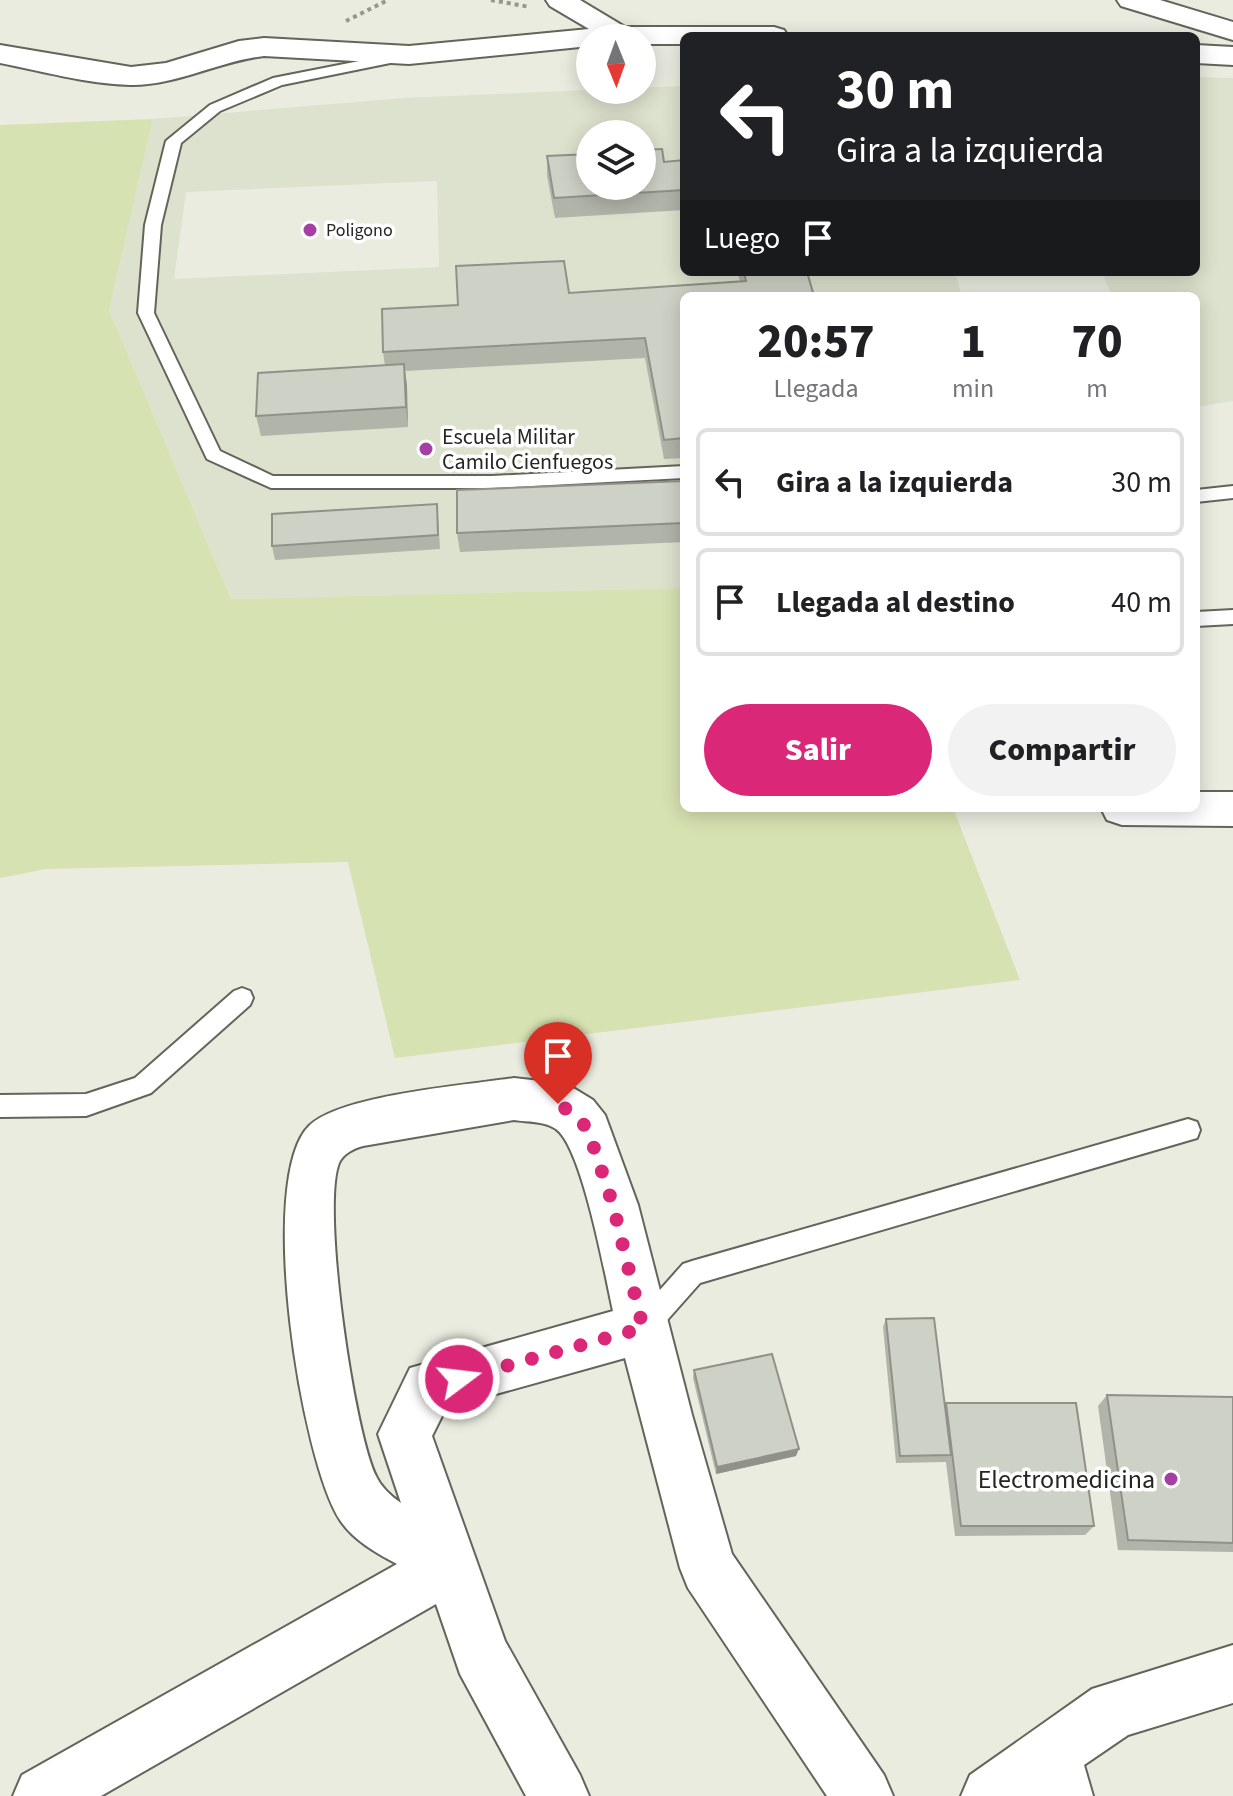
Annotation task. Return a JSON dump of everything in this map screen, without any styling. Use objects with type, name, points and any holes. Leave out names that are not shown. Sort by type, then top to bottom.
[{"type":"street","points":[[560,0],[600,24]]},
{"type":"street","points":[[1131,0],[1233,31]]},
{"type":"street","points":[[656,35],[680,35]]},
{"type":"street","points":[[0,54],[131,76],[169,71],[239,50],[264,47],[409,55],[576,39]]},
{"type":"street","points":[[1200,54],[1233,56]]},
{"type":"street","points":[[1200,809],[1233,809]]},
{"type":"street","points":[[452,1564],[369,1516],[355,1495],[342,1458],[324,1376],[312,1260],[309,1188],[314,1160],[324,1142],[340,1130],[363,1124],[514,1099],[558,1104],[576,1115],[588,1130],[613,1205],[708,1568],[863,1796]]},
{"type":"street","points":[[559,1796],[480,1654],[452,1564],[413,1465],[405,1434],[429,1387],[643,1328]]},
{"type":"street","points":[[43,1796],[452,1564]]},
{"type":"street","points":[[991,1796],[1056,1774],[1113,1710],[1233,1674]]},
{"type":"lane","points":[[409,55],[278,81],[215,108],[174,141],[153,225],[146,313],[213,455],[271,482],[492,482],[680,472]]},
{"type":"lane","points":[[1200,496],[1233,492]]},
{"type":"lane","points":[[1200,619],[1233,617]]},
{"type":"lane","points":[[0,1106],[86,1105],[143,1086],[242,998]]},
{"type":"lane","points":[[643,1328],[692,1273],[1188,1130]]},
{"type":"shaded area","points":[[1200,77],[1233,78],[1233,401],[1200,406],[1200,292],[1110,292],[1104,276],[1200,276]]},
{"type":"shaded area","name":"Escuela Militar Camilo Cienfuegos","points":[[680,86],[680,276],[956,276],[961,292],[680,292],[680,588],[231,599],[109,310],[153,119],[404,98],[576,91],[576,104],[656,104],[656,87]],"holes":[[[437,181],[439,267],[174,279],[186,192]]]},
{"type":"green space","points":[[153,119],[109,310],[231,599],[680,588],[680,812],[955,812],[1020,980],[395,1058],[348,862],[46,869],[0,878],[0,125]]},
{"type":"building","points":[[656,149],[662,149],[664,162],[680,160],[680,190],[656,192]]},
{"type":"building","points":[[576,155],[576,197],[554,198],[547,156]]},
{"type":"building","points":[[564,261],[569,293],[746,281],[745,276],[808,276],[813,292],[680,292],[680,438],[664,440],[645,338],[383,352],[382,309],[458,305],[456,266]]},
{"type":"building","points":[[404,364],[406,407],[256,416],[258,373]]},
{"type":"building","points":[[680,481],[680,523],[457,533],[457,490]]},
{"type":"building","points":[[437,504],[438,535],[272,546],[272,514]]},
{"type":"building","points":[[934,1318],[951,1455],[900,1456],[886,1319]]},
{"type":"building","points":[[772,1354],[799,1449],[717,1467],[694,1370]]},
{"type":"building","name":"Electromedicina","points":[[1107,1395],[1233,1397],[1233,1543],[1128,1540]]},
{"type":"building","points":[[946,1403],[1076,1403],[1094,1526],[961,1526]]},
{"type":"place","name":"Poligono","points":[[310,230]]},
{"type":"place","name":"Escuela Militar Camilo Cienfuegos","points":[[426,449]]},
{"type":"place","name":"Electromedicina","points":[[1171,1479]]},
{"type":"route","points":[[459,1379],[643,1328],[613,1205],[588,1130],[576,1115],[558,1104]]}]
